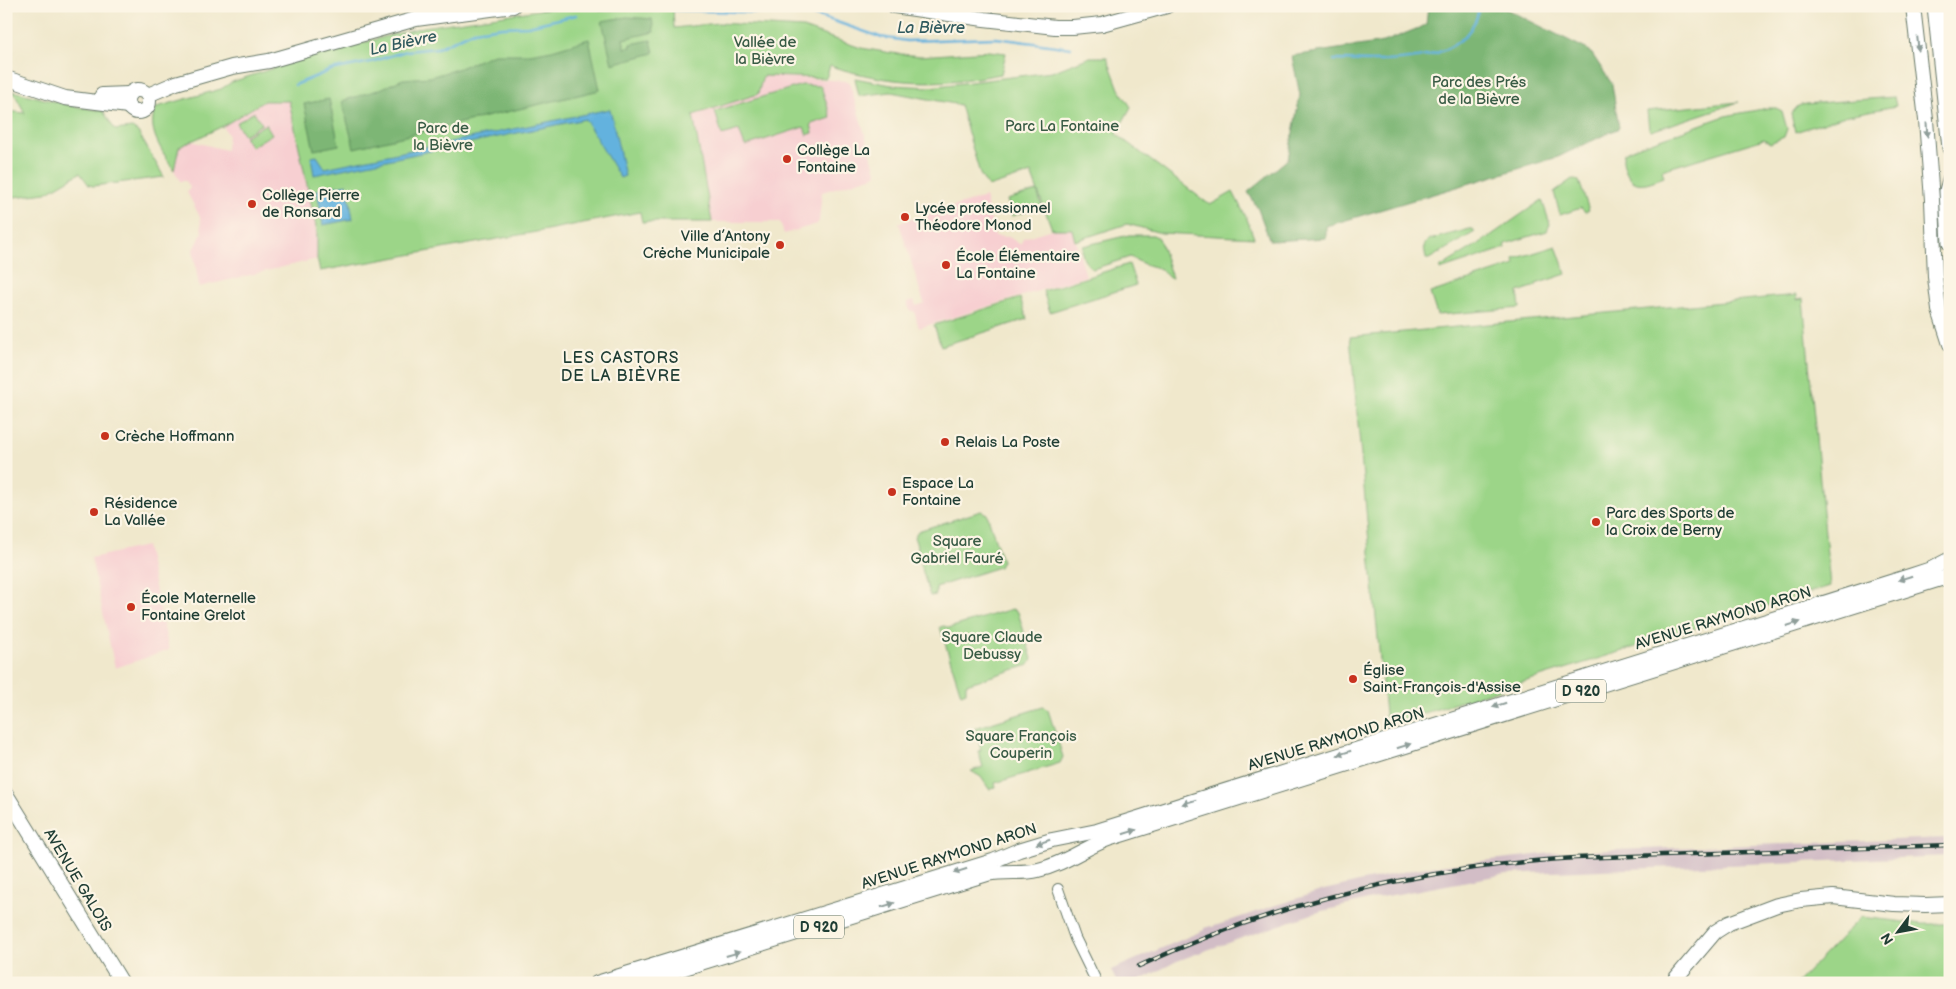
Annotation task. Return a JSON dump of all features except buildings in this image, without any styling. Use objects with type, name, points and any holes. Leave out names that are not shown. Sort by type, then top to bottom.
[{"type":"highway","points":[[1935,6],[1950,148]]},
{"type":"highway","points":[[1946,6],[1950,34]]},
{"type":"highway","points":[[1950,180],[1947,191],[1950,243]]},
{"type":"main road","points":[[148,99],[184,90],[269,61],[416,19],[512,6]]},
{"type":"main road","points":[[894,6],[984,19],[1068,27],[1102,24],[1167,6]]},
{"type":"main road","points":[[1914,6],[1932,200],[1935,277],[1939,310],[1950,344]]},
{"type":"main road","points":[[6,78],[65,98],[129,100]]},
{"type":"main road","points":[[129,100],[134,90],[140,90],[148,99]]},
{"type":"main road","points":[[129,100],[134,111],[141,112],[146,109],[148,99]]},
{"type":"main road","name":"AVENUE RAYMOND ARON","points":[[597,983],[994,861],[1045,842],[1097,831],[1931,569],[1950,559]]},
{"type":"main road","name":"AVENUE RAYMOND ARON","points":[[636,983],[987,874],[1002,871],[1037,870],[1067,860],[1096,843],[1111,838],[1950,576]]},
{"type":"main road","name":"AVENUE GALOIS","points":[[6,794],[122,983]]},
{"type":"main road","points":[[1674,981],[1720,935],[1729,923],[1777,905],[1801,900],[1833,897],[1894,904],[1950,904]]},
{"type":"main road","points":[[1720,935],[1738,929],[1768,914],[1801,906],[1843,904],[1929,912],[1950,911]]},
{"type":"street","points":[[1058,889],[1075,938],[1098,983]]},
{"type":"shaded area","name":"Collège La Fontaine","points":[[763,76],[849,81],[877,175],[822,192],[819,221],[817,224],[784,234],[780,222],[712,222],[693,116],[758,94]]},
{"type":"shaded area","name":"Collège Pierre de Ronsard","points":[[264,101],[290,101],[317,231],[317,259],[199,287],[193,249],[202,233],[200,217],[187,192],[190,187],[186,181],[180,181],[174,170],[179,147],[191,141],[226,150],[228,135],[223,126]]},
{"type":"shaded area","name":"École Élémentaire La Fontaine","points":[[985,197],[995,236],[1009,237],[1021,245],[1023,238],[1052,229],[1072,229],[1086,276],[919,328],[914,311],[910,311],[907,302],[914,300],[916,306],[924,303],[899,223]]},
{"type":"shaded area","name":"École Maternelle Fontaine Grelot","points":[[146,546],[169,650],[115,668],[91,558]]},
{"type":"shaded area","points":[[1950,838],[1950,856],[1506,874],[1376,898],[1315,913],[1177,961],[1135,983],[1117,983],[1111,970],[1204,930],[1204,928],[1324,890],[1420,868],[1561,852]]},
{"type":"green space","name":"Parc de la Bièvre","points":[[566,6],[598,6],[600,11],[645,6],[673,6],[674,28],[718,23],[803,28],[861,48],[891,53],[921,56],[989,51],[1006,53],[1001,74],[978,78],[915,82],[874,77],[830,66],[826,78],[763,76],[758,94],[693,115],[712,222],[642,222],[640,212],[320,271],[317,259],[317,231],[289,101],[264,101],[223,126],[179,147],[174,170],[160,148],[154,131],[154,115],[157,107],[221,89],[232,82],[283,65],[424,27]]},
{"type":"green space","name":"Parc des Prés de la Bièvre","points":[[1428,6],[1500,6],[1590,51],[1612,84],[1619,128],[1558,157],[1326,226],[1326,238],[1270,241],[1258,209],[1248,192],[1288,159],[1300,95],[1292,56],[1384,42],[1426,25]]},
{"type":"green space","points":[[627,17],[652,19],[654,32],[623,39],[625,48],[631,47],[631,44],[651,40],[654,53],[612,64],[602,21]]},
{"type":"green space","points":[[589,39],[600,90],[354,148],[342,101],[378,90],[403,79],[430,77],[457,69],[494,54],[530,54],[552,50]]},
{"type":"green space","name":"Parc La Fontaine","points":[[1090,57],[1107,57],[1119,89],[1131,107],[1116,134],[1210,205],[1233,192],[1247,219],[1254,238],[1161,233],[1127,224],[1075,241],[1072,229],[1052,229],[1031,173],[988,187],[980,174],[960,105],[891,92],[859,96],[855,78],[891,85],[930,87],[1052,72]]},
{"type":"green space","points":[[802,85],[821,86],[831,118],[811,124],[813,133],[807,135],[804,127],[745,146],[739,130],[722,135],[715,111]]},
{"type":"green space","points":[[13,91],[72,106],[103,111],[115,130],[132,128],[138,132],[164,177],[93,186],[89,185],[80,173],[46,193],[6,198],[6,111],[25,113]]},
{"type":"green space","points":[[1894,97],[1896,106],[1848,115],[1795,132],[1791,114],[1798,106]]},
{"type":"green space","points":[[329,99],[339,145],[314,150],[304,104]]},
{"type":"green space","points":[[1739,102],[1651,131],[1649,129],[1647,111]]},
{"type":"green space","points":[[1776,108],[1782,111],[1787,129],[1784,137],[1770,143],[1764,139],[1662,170],[1664,177],[1646,183],[1636,183],[1628,176],[1623,161],[1624,153],[1725,116]]},
{"type":"green space","points":[[254,112],[262,124],[244,135],[236,123]]},
{"type":"green space","points":[[266,124],[272,134],[251,147],[244,137]]},
{"type":"green space","points":[[1572,179],[1579,181],[1589,210],[1585,212],[1581,208],[1560,215],[1554,192]]},
{"type":"green space","points":[[1037,191],[1042,207],[1012,216],[1007,200]]},
{"type":"green space","points":[[1542,200],[1550,224],[1547,231],[1505,244],[1506,248],[1440,270],[1441,267],[1480,243]]},
{"type":"green space","points":[[1473,229],[1475,232],[1426,259],[1424,246],[1428,240]]},
{"type":"green space","points":[[1129,235],[1153,235],[1159,238],[1172,278],[1169,278],[1161,269],[1130,257],[1093,269],[1084,259],[1082,253],[1083,246]]},
{"type":"green space","points":[[1556,246],[1566,274],[1518,292],[1520,308],[1437,315],[1430,293],[1515,265],[1514,259]]},
{"type":"green space","points":[[1129,264],[1136,285],[1050,312],[1043,291]]},
{"type":"green space","name":"Parc des Sports de la Croix de Berny","points":[[1797,295],[1797,300],[1803,299],[1830,586],[1399,721],[1392,721],[1386,725],[1350,337]]},
{"type":"green space","points":[[1020,298],[1027,319],[941,346],[934,325]]},
{"type":"green space","name":"Square Gabriel Fauré","points":[[981,511],[987,514],[1002,561],[999,567],[936,587],[936,595],[930,596],[914,537],[918,531]]},
{"type":"green space","name":"Square Claude Debussy","points":[[1012,609],[1018,612],[1032,659],[1029,665],[966,684],[966,692],[961,694],[940,627],[949,628]]},
{"type":"green space","name":"Square François Couperin","points":[[1043,707],[1048,710],[1063,757],[1060,763],[995,783],[996,788],[989,789],[981,777],[971,771],[983,767],[978,751],[981,750],[975,728]]},
{"type":"green space","points":[[1861,917],[1923,924],[1950,924],[1950,983],[1797,983]]},
{"type":"water","points":[[610,109],[625,176],[620,178],[585,119],[314,175],[311,157],[317,156],[325,168]]},
{"type":"water","points":[[347,184],[353,219],[323,225],[317,190]]},
{"type":"waterway","name":"La Bièvre","points":[[1334,60],[1391,61],[1431,55],[1449,48],[1463,38],[1475,21],[1479,8]]},
{"type":"waterway","name":"La Bièvre","points":[[674,10],[807,14],[822,17],[880,37],[907,41],[996,38],[1071,48]]},
{"type":"waterway","name":"La Bièvre","points":[[295,85],[331,70],[371,62],[406,51],[438,48],[474,31],[528,26],[576,15]]},
{"type":"railway","points":[[1139,966],[1191,943],[1244,923],[1298,906],[1352,891],[1462,870],[1575,858],[1950,845]]},
{"type":"place","name":"Collège La Fontaine","points":[[787,159]]},
{"type":"place","name":"Collège Pierre de Ronsard","points":[[252,204]]},
{"type":"place","name":"Lycée professionnel Théodore Monod","points":[[905,217]]},
{"type":"place","name":"Ville d’Antony Crėche Municipale","points":[[780,245]]},
{"type":"place","name":"École Élémentaire La Fontaine","points":[[946,265]]},
{"type":"place","name":"Crèche Hoffmann","points":[[105,436]]},
{"type":"place","name":"Relais La Poste","points":[[945,442]]},
{"type":"place","name":"Espace La Fontaine","points":[[892,492]]},
{"type":"place","name":"Résidence La Vallée","points":[[94,512]]},
{"type":"place","name":"Parc des Sports de la Croix de Berny","points":[[1596,522]]},
{"type":"place","name":"École Maternelle Fontaine Grelot","points":[[131,607]]},
{"type":"place","name":"Église Saint-François-d'Assise","points":[[1353,679]]},
{"type":"district","name":"LES CASTORS DE LA BIÈVRE","points":[[621,366]]},
{"type":"park label","name":"Vallée de la Bièvre","points":[[765,50]]}]
